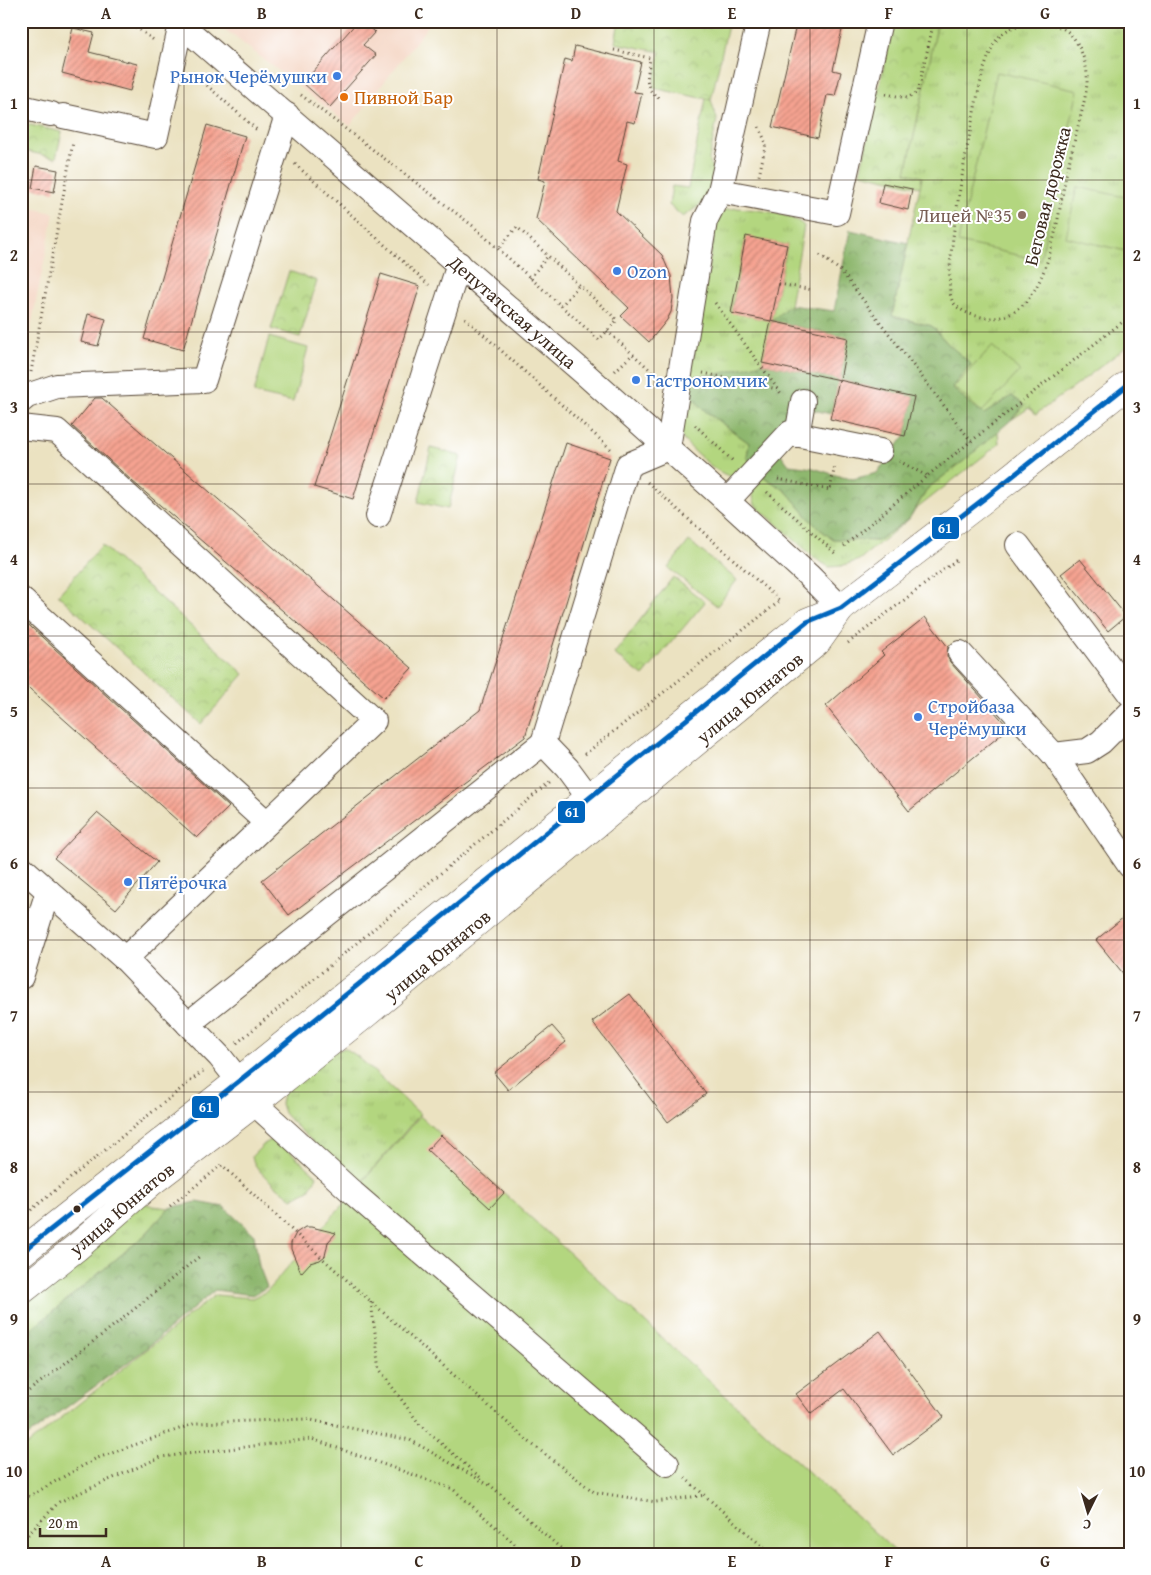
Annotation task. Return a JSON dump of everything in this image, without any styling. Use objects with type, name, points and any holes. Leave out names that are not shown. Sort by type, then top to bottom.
[{"type":"main road","name":"улица Юннатов","points":[[21,1253],[246,1092],[597,808],[807,622],[841,608],[985,498],[1130,383]]},
{"type":"main road","name":"улица Юннатов","points":[[21,1292],[77,1247],[150,1183],[246,1092]]},
{"type":"street","points":[[188,1024],[543,743],[628,464],[668,448],[672,374],[696,277],[705,221],[720,191],[759,21]]},
{"type":"street","points":[[720,191],[837,213],[880,21]]},
{"type":"street","points":[[21,107],[156,136],[180,23]]},
{"type":"street","name":"Депутатская улица","points":[[180,23],[287,114],[668,448],[808,575],[841,608]]},
{"type":"street","points":[[24,399],[57,386],[204,380],[287,114]]},
{"type":"street","points":[[378,516],[459,264]]},
{"type":"street","points":[[727,501],[796,423],[839,443],[880,451]]},
{"type":"street","points":[[21,427],[57,431],[374,721],[124,959]]},
{"type":"street","points":[[1018,545],[1130,694]]},
{"type":"street","points":[[21,598],[267,823]]},
{"type":"street","points":[[960,654],[1054,755],[1130,866]]},
{"type":"street","points":[[1054,755],[1087,751],[1101,742],[1130,713]]},
{"type":"street","points":[[543,743],[567,768],[597,808]]},
{"type":"street","points":[[21,867],[124,959],[220,1057],[246,1092],[360,1199],[667,1464]]},
{"type":"street","points":[[21,977],[48,891]]},
{"type":"path","points":[[865,89],[907,98],[918,92],[933,25],[930,21]]},
{"type":"path","name":"Беговая дорожка","points":[[1036,21],[1017,26],[1000,35],[991,50],[984,70],[964,164],[954,230],[949,286],[951,300],[960,309],[975,316],[1000,317],[1014,312],[1024,303],[1042,276],[1054,239],[1085,97],[1088,74],[1083,56],[1072,35],[1058,26],[1042,21]]},
{"type":"path","points":[[614,50],[650,58],[647,85],[650,93],[660,99]]},
{"type":"path","points":[[300,94],[473,226],[498,249],[530,278],[599,340],[617,320],[518,226],[498,249]]},
{"type":"path","points":[[24,399],[64,116]]},
{"type":"path","points":[[756,119],[766,143],[757,184]]},
{"type":"path","points":[[820,255],[840,272],[971,441]]},
{"type":"path","points":[[530,278],[548,256]]},
{"type":"path","points":[[696,277],[777,389],[796,423],[778,480],[830,490],[839,443]]},
{"type":"path","points":[[779,284],[813,290]]},
{"type":"path","points":[[561,306],[579,285]]},
{"type":"path","points":[[844,546],[927,476],[1130,316]]},
{"type":"path","points":[[608,331],[633,354],[672,374],[777,389]]},
{"type":"path","points":[[620,378],[614,373],[633,354]]},
{"type":"path","points":[[880,451],[927,476]]},
{"type":"path","points":[[847,644],[959,558]]},
{"type":"path","points":[[29,1213],[220,1057],[567,768],[780,601]]},
{"type":"path","points":[[170,1206],[222,1165],[371,1302],[528,1441],[594,1492],[656,1502],[706,1495]]},
{"type":"path","points":[[21,1397],[200,1256]]},
{"type":"path","points":[[371,1302],[380,1370],[420,1425],[567,1554]]},
{"type":"path","points":[[21,1504],[26,1498],[95,1459],[196,1423],[306,1418],[410,1440],[489,1484]]},
{"type":"path","points":[[21,1542],[59,1502],[161,1457],[312,1439],[453,1489],[526,1554]]},
{"type":"path","points":[[667,1464],[706,1495],[771,1554]]},
{"type":"shaded area","name":"Рынок Черёмушки","points":[[214,21],[430,21],[350,126]]},
{"type":"shaded area","points":[[21,206],[54,213],[21,375]]},
{"type":"green space","points":[[619,21],[729,21],[711,100],[653,88],[660,52],[615,43]]},
{"type":"green space","points":[[894,21],[938,21],[906,173],[922,177],[920,187],[860,173]]},
{"type":"green space","name":"Лицей №35","points":[[938,21],[1130,21],[1130,344],[1036,414],[1029,408],[1011,420],[1024,405],[1012,396],[984,414],[966,401],[952,387],[971,365],[932,326],[892,316],[922,177],[906,173]]},
{"type":"green space","points":[[997,72],[1078,90],[1040,260],[958,242]]},
{"type":"green space","points":[[706,98],[711,100],[717,119],[709,160],[714,173],[708,194],[700,205],[683,217],[669,205],[672,186],[688,188]]},
{"type":"green space","points":[[21,123],[62,132],[56,158],[21,150]]},
{"type":"green space","points":[[1077,187],[1130,198],[1130,252],[1066,237]]},
{"type":"green space","points":[[737,208],[782,215],[798,221],[804,226],[790,305],[771,321],[762,363],[719,374],[693,376],[705,411],[749,443],[747,457],[750,462],[737,477],[723,473],[709,464],[684,441],[680,434],[717,219],[725,210]],"holes":[[[746,237],[787,245],[771,321],[731,312]]]},
{"type":"green space","points":[[850,230],[908,243],[892,316],[932,326],[947,343],[971,364],[952,387],[966,401],[984,414],[1012,396],[1024,405],[1011,420],[965,460],[928,488],[909,519],[877,541],[832,539],[814,524],[786,491],[758,473],[747,457],[749,443],[705,411],[689,394],[693,376],[719,374],[762,363],[837,379],[839,382],[831,414],[805,408],[782,423],[775,446],[789,465],[813,468],[853,479],[877,473],[905,436],[914,397],[839,380],[848,338],[771,321],[790,305],[834,311]]},
{"type":"green space","points":[[289,271],[317,281],[300,337],[271,329]]},
{"type":"green space","points":[[269,337],[308,348],[293,402],[254,393]]},
{"type":"green space","points":[[992,346],[1020,371],[982,412],[954,387]]},
{"type":"green space","points":[[998,431],[999,444],[915,510],[928,488],[965,460]]},
{"type":"green space","points":[[431,448],[461,456],[448,509],[418,502]]},
{"type":"green space","points":[[758,473],[786,491],[814,524],[832,539],[877,541],[909,519],[859,560],[841,566],[829,567],[816,559],[755,505],[751,487]]},
{"type":"green space","points":[[689,541],[737,580],[717,606],[668,568]]},
{"type":"green space","points":[[102,545],[244,674],[201,724],[58,595]]},
{"type":"green space","points":[[673,577],[705,602],[643,676],[614,654]]},
{"type":"green space","points":[[345,1048],[357,1056],[420,1114],[359,1185],[292,1122],[284,1113],[281,1104],[283,1093],[324,1056]]},
{"type":"green space","points":[[420,1116],[898,1554],[21,1554],[21,1450],[215,1295],[253,1298],[267,1291]]},
{"type":"green space","points":[[275,1138],[317,1176],[309,1190],[292,1199],[262,1174],[252,1156],[264,1144]]},
{"type":"green space","points":[[132,1199],[153,1206],[169,1208],[145,1235],[21,1338],[21,1291]]},
{"type":"green space","points":[[197,1202],[224,1207],[254,1235],[259,1266],[267,1287],[253,1295],[215,1290],[143,1351],[21,1441],[21,1338],[145,1235],[169,1208]]},
{"type":"building","points":[[358,21],[363,21],[375,32],[363,45],[376,55],[330,107],[303,83]]},
{"type":"building","points":[[797,21],[844,21],[833,70],[841,72],[835,96],[827,95],[818,138],[772,127]]},
{"type":"building","points":[[73,28],[94,33],[89,52],[137,64],[130,91],[62,73]]},
{"type":"building","points":[[575,46],[641,62],[634,92],[642,93],[635,123],[627,121],[618,161],[627,164],[616,211],[662,255],[671,276],[673,298],[671,312],[667,320],[649,342],[621,316],[629,308],[536,219],[545,181],[538,179],[565,59],[572,61]]},
{"type":"building","points":[[207,125],[245,136],[183,350],[144,339]]},
{"type":"building","points":[[36,166],[58,170],[54,192],[32,188]]},
{"type":"building","points":[[883,183],[912,189],[908,210],[879,203]]},
{"type":"building","points":[[746,236],[787,245],[771,321],[731,313]]},
{"type":"building","points":[[381,274],[420,286],[353,499],[314,487]]},
{"type":"building","points":[[88,314],[106,319],[98,346],[81,342]]},
{"type":"building","points":[[771,321],[848,338],[840,380],[762,363]]},
{"type":"building","points":[[839,380],[914,397],[905,436],[830,419]]},
{"type":"building","points":[[95,398],[102,398],[412,668],[384,698],[132,481],[72,426]]},
{"type":"building","points":[[566,443],[610,458],[525,737],[289,915],[262,880],[480,710]]},
{"type":"building","points":[[1080,559],[1126,616],[1108,631],[1061,574]]},
{"type":"building","name":"Стройбаза Черёмушки","points":[[925,617],[948,647],[947,656],[950,662],[1009,728],[909,811],[826,706],[884,655],[881,652]]},
{"type":"building","points":[[21,618],[229,807],[197,838],[21,681]]},
{"type":"building","points":[[97,813],[157,862],[116,909],[54,858]]},
{"type":"building","points":[[1130,912],[1130,982],[1096,940]]},
{"type":"building","points":[[630,994],[706,1094],[668,1122],[592,1022]]},
{"type":"building","points":[[552,1026],[566,1042],[508,1090],[494,1073]]},
{"type":"building","points":[[441,1135],[504,1193],[490,1208],[427,1150]]},
{"type":"building","points":[[305,1227],[336,1233],[328,1242],[325,1256],[320,1260],[310,1263],[301,1273],[291,1249],[291,1243],[296,1233]]},
{"type":"building","points":[[880,1331],[944,1417],[893,1455],[844,1389],[811,1414],[796,1394]]},
{"type":"transit line","name":"61","points":[[21,1253],[239,1081],[807,622],[841,608],[985,498],[1130,383]]},
{"type":"place","name":"Рынок Черёмушки","points":[[337,76]]},
{"type":"place","name":"Пивной Бар","points":[[344,97]]},
{"type":"place","name":"Лицей №35","points":[[1022,215]]},
{"type":"place","name":"Ozon","points":[[617,271]]},
{"type":"place","name":"Гастрономчик","points":[[636,380]]},
{"type":"place","name":"Стройбаза Черёмушки","points":[[918,717]]},
{"type":"place","name":"Пятёрочка","points":[[128,882]]}]
